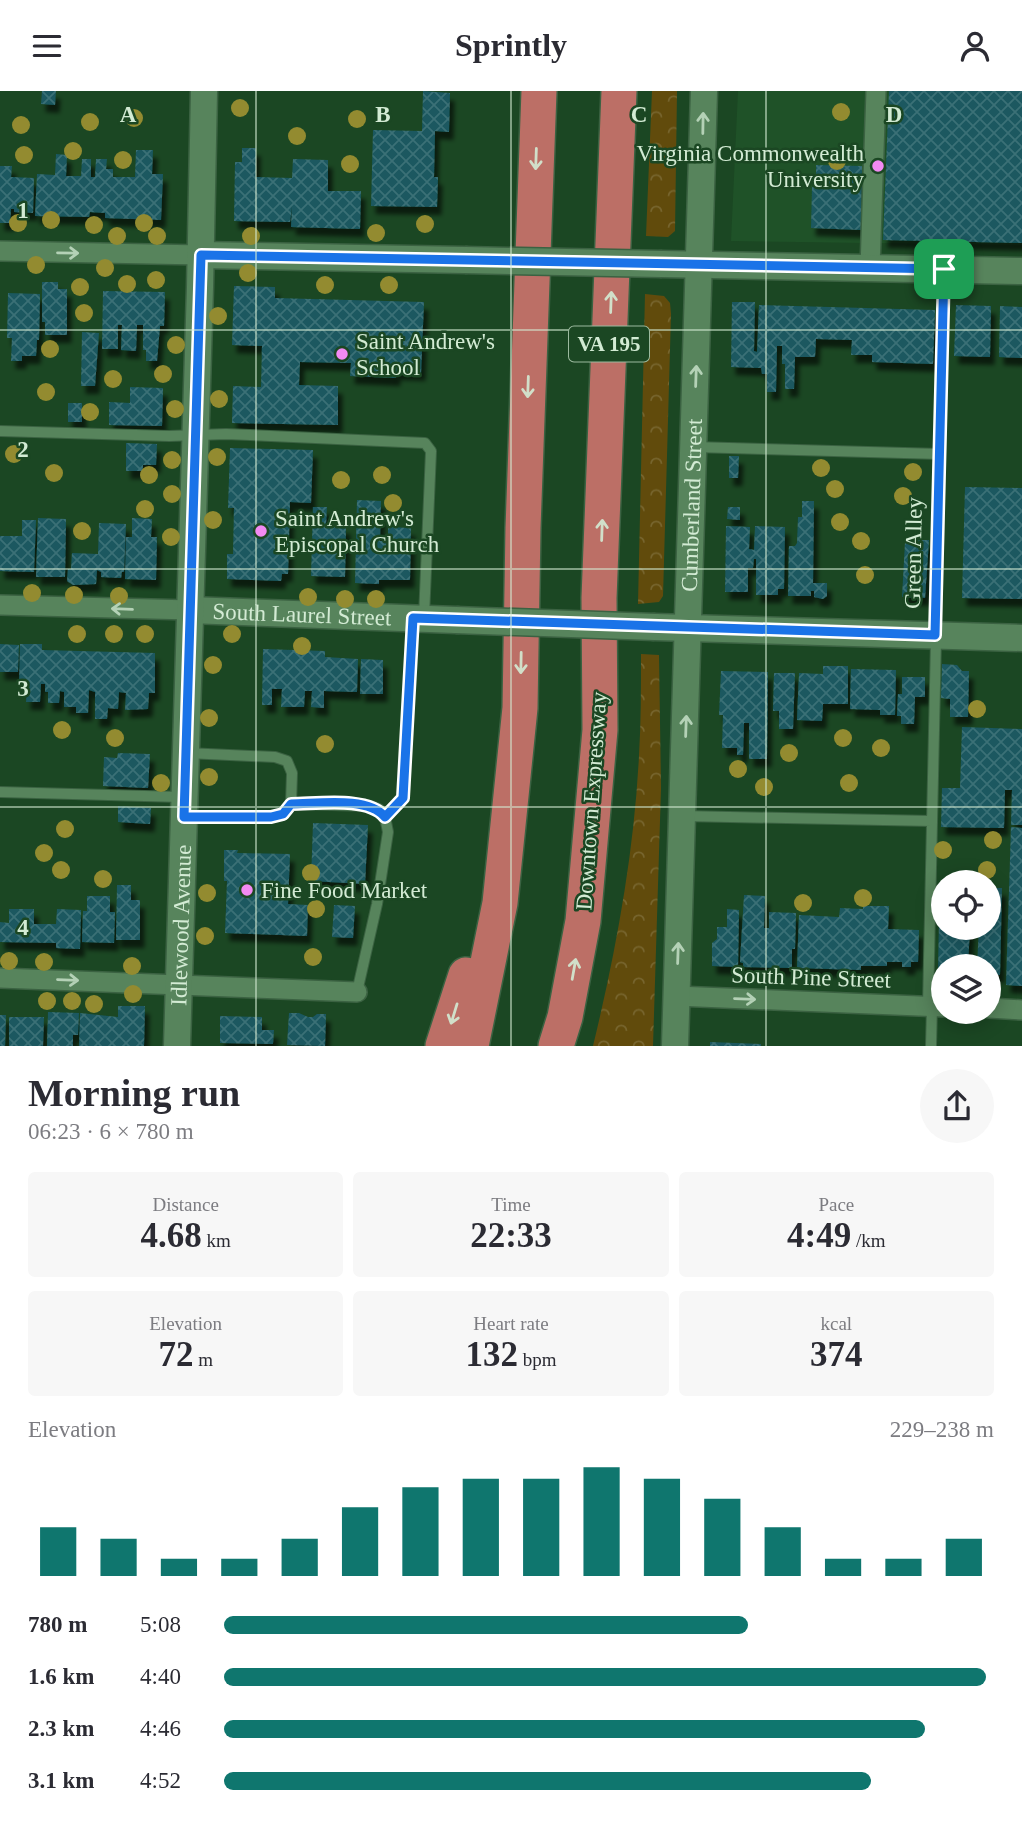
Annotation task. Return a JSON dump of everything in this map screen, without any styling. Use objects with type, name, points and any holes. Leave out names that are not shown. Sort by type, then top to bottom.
[{"type":"highway","points":[[471,1046],[500,903],[520,708],[523,528],[539,91]]},
{"type":"highway","name":"Downtown Expressway","points":[[562,1036],[583,921],[600,730],[599,598],[619,91]]},
{"type":"highway","points":[[443,1046],[478,932],[520,708]]},
{"type":"main road","name":"Idlewood Avenue","points":[[177,1046],[204,91]]},
{"type":"main road","name":"Cumberland Street","points":[[676,1046],[704,91]]},
{"type":"main road","points":[[201,255],[1022,271]]},
{"type":"main road","name":"South Laurel Street","points":[[190,611],[1022,638]]},
{"type":"street","points":[[870,268],[876,91]]},
{"type":"street","points":[[0,251],[201,255]]},
{"type":"street","name":"South Laurel Street","points":[[0,605],[190,611]]},
{"type":"street","points":[[0,978],[357,992]]},
{"type":"street","name":"South Pine Street","points":[[676,996],[931,1006]]},
{"type":"street","points":[[1001,1009],[1022,1010]]},
{"type":"lane","name":"Green Alley","points":[[933,954],[932,821],[944,269]]},
{"type":"lane","points":[[0,431],[226,434],[425,443],[431,451],[403,798],[385,817]]},
{"type":"lane","points":[[693,447],[940,454]]},
{"type":"lane","points":[[0,792],[271,817],[283,814],[291,804],[292,773],[287,761],[275,757],[186,753]]},
{"type":"lane","points":[[291,804],[370,806],[385,817],[388,832],[377,904],[357,992]]},
{"type":"lane","points":[[682,816],[932,821]]},
{"type":"lane","name":"Green Alley","points":[[931,1046],[933,1024]]},
{"type":"shaded area","name":"Virginia Commonwealth University","points":[[738,91],[1022,91],[1022,245],[731,241]]},
{"type":"green space","points":[[652,91],[677,91],[675,231],[668,237],[646,236]]},
{"type":"green space","points":[[645,294],[664,296],[670,303],[671,314],[663,596],[659,602],[638,604]]},
{"type":"green space","points":[[641,654],[659,655],[661,788],[653,1046],[593,1046],[616,938],[633,829],[640,743]]},
{"type":"building","points":[[42,91],[56,91],[55,105],[41,104]]},
{"type":"building","points":[[423,91],[450,93],[449,132],[435,131],[434,177],[438,177],[437,207],[371,206],[373,130],[422,131]]},
{"type":"building","points":[[889,91],[1022,91],[1022,243],[883,240]]},
{"type":"building","points":[[242,148],[256,148],[256,177],[292,178],[293,159],[328,160],[328,191],[361,191],[360,229],[291,227],[292,206],[290,222],[234,221],[235,162],[242,162]]},
{"type":"building","points":[[136,150],[153,150],[152,174],[163,174],[161,220],[105,218],[105,213],[90,212],[89,217],[35,216],[37,174],[55,175],[56,154],[67,155],[66,176],[81,176],[82,159],[91,159],[91,177],[95,177],[96,159],[107,159],[106,169],[113,169],[113,177],[135,177]]},
{"type":"building","points":[[816,165],[862,166],[861,230],[811,228],[812,187],[816,187]]},
{"type":"building","points":[[0,166],[12,166],[11,177],[34,178],[33,213],[14,212],[14,209],[11,209],[10,223],[0,223]]},
{"type":"building","points":[[42,282],[58,282],[58,289],[67,289],[67,335],[45,335],[45,322],[42,322]]},
{"type":"building","name":"Saint Andrew's School","points":[[234,286],[275,287],[275,298],[424,302],[421,373],[396,372],[396,378],[350,376],[351,363],[300,362],[299,385],[338,386],[338,425],[232,423],[233,386],[261,387],[262,346],[232,345]]},
{"type":"building","points":[[103,291],[165,292],[164,326],[160,326],[157,361],[146,361],[143,325],[137,325],[136,351],[121,350],[122,325],[118,325],[118,349],[102,349]]},
{"type":"building","points":[[8,293],[40,294],[36,356],[22,356],[22,361],[11,361],[12,338],[7,338]]},
{"type":"building","points":[[732,302],[755,302],[754,351],[757,352],[759,305],[935,310],[933,364],[872,362],[872,355],[851,355],[852,340],[816,339],[815,357],[795,357],[794,389],[785,389],[782,346],[777,346],[776,392],[767,392],[767,374],[762,374],[761,368],[731,367]]},
{"type":"building","points":[[956,305],[991,306],[990,357],[954,356]]},
{"type":"building","points":[[1000,306],[1022,307],[1022,358],[999,357]]},
{"type":"building","points":[[82,332],[99,333],[95,386],[81,386]]},
{"type":"building","points":[[130,387],[163,388],[162,426],[109,425],[109,402],[130,403]]},
{"type":"building","points":[[68,403],[82,403],[82,422],[68,422]]},
{"type":"building","points":[[126,443],[157,444],[156,465],[143,465],[143,471],[126,471]]},
{"type":"building","name":"Saint Andrew's Episcopal Church","points":[[230,448],[313,450],[311,503],[290,502],[288,574],[282,574],[281,581],[227,579],[227,554],[233,554],[234,508],[228,508]]},
{"type":"building","points":[[729,456],[739,456],[738,478],[729,478]]},
{"type":"building","points":[[965,487],[1022,488],[1022,599],[962,598]]},
{"type":"building","points":[[357,500],[381,501],[380,541],[388,541],[388,527],[411,528],[410,580],[379,580],[379,584],[355,583]]},
{"type":"building","points":[[802,501],[814,501],[813,583],[827,583],[827,596],[823,599],[814,597],[814,591],[811,591],[811,596],[788,596],[789,546],[795,546],[797,543]]},
{"type":"building","points":[[313,507],[327,507],[326,524],[329,526],[346,526],[345,577],[311,576]]},
{"type":"building","points":[[728,507],[740,507],[740,520],[727,519]]},
{"type":"building","points":[[38,518],[66,519],[65,577],[36,577]]},
{"type":"building","points":[[132,518],[152,519],[151,537],[157,537],[156,580],[125,579],[126,537],[132,537]]},
{"type":"building","points":[[22,520],[36,520],[34,572],[0,571],[0,536],[22,536]]},
{"type":"building","points":[[99,523],[126,524],[124,572],[121,578],[101,577],[101,572],[97,570],[96,584],[73,585],[67,581],[72,553],[98,554]]},
{"type":"building","points":[[726,526],[750,527],[749,549],[754,550],[755,526],[785,527],[784,589],[778,589],[778,595],[756,595],[756,559],[753,568],[748,568],[748,592],[725,592]]},
{"type":"building","points":[[929,540],[925,598],[902,597],[905,542]]},
{"type":"building","points":[[0,644],[19,645],[18,672],[0,672]]},
{"type":"building","points":[[20,644],[42,644],[42,650],[155,653],[155,693],[149,693],[148,709],[125,710],[126,693],[119,692],[118,709],[108,708],[107,719],[95,719],[95,692],[89,690],[88,713],[76,713],[76,707],[64,707],[64,692],[60,691],[59,703],[48,703],[45,684],[41,684],[40,702],[26,702],[27,686],[19,686]]},
{"type":"building","points":[[263,649],[325,651],[325,657],[358,659],[357,692],[324,691],[324,708],[311,707],[312,691],[305,691],[304,707],[281,707],[282,689],[272,689],[272,705],[262,705]]},
{"type":"building","points":[[361,659],[383,660],[383,694],[360,694]]},
{"type":"building","points":[[942,664],[957,665],[962,671],[969,671],[968,717],[950,717],[950,699],[941,698]]},
{"type":"building","points":[[823,666],[848,666],[848,704],[823,704],[822,721],[797,720],[799,673],[823,674]]},
{"type":"building","points":[[851,669],[896,670],[895,715],[880,715],[880,710],[850,709]]},
{"type":"building","points":[[721,671],[768,672],[767,759],[749,759],[749,723],[744,723],[743,755],[737,755],[737,748],[722,748],[723,715],[719,715]]},
{"type":"building","points":[[774,673],[795,673],[793,729],[779,729],[779,711],[773,711]]},
{"type":"building","points":[[902,677],[925,677],[925,697],[915,697],[914,724],[901,724],[901,716],[897,716],[898,694],[902,694]]},
{"type":"building","points":[[962,727],[1022,729],[1022,825],[1011,825],[1012,790],[1005,790],[1004,828],[941,827],[942,788],[960,788]]},
{"type":"building","points":[[118,753],[150,754],[148,788],[103,786],[104,757],[117,758]]},
{"type":"building","points":[[118,806],[151,808],[150,824],[118,822]]},
{"type":"building","points":[[313,823],[368,825],[365,884],[311,881]]},
{"type":"building","points":[[1011,827],[1022,828],[1022,986],[1006,985]]},
{"type":"building","points":[[224,850],[238,850],[237,853],[290,854],[288,904],[308,905],[307,936],[225,933],[227,881],[224,881]]},
{"type":"building","points":[[117,885],[131,885],[131,900],[140,900],[140,940],[116,940]]},
{"type":"building","points":[[744,895],[765,896],[764,928],[769,928],[769,912],[796,913],[792,968],[743,967],[740,962]]},
{"type":"building","points":[[87,896],[110,896],[110,912],[115,912],[114,943],[82,942],[83,911],[87,911]]},
{"type":"building","points":[[334,905],[355,906],[353,938],[332,937]]},
{"type":"building","points":[[863,906],[889,906],[888,929],[919,930],[918,962],[911,962],[911,967],[902,967],[902,962],[887,962],[887,966],[861,966],[861,970],[797,968],[799,915],[839,917],[840,908],[863,909]]},
{"type":"building","points":[[9,909],[34,909],[34,924],[56,924],[57,909],[81,910],[80,949],[56,948],[56,943],[0,942],[0,922],[9,923]]},
{"type":"building","points":[[727,909],[739,910],[738,967],[712,966],[712,943],[717,939],[717,927],[727,927]]},
{"type":"building","points":[[939,940],[969,940],[969,954],[938,954]]},
{"type":"building","points":[[978,940],[1001,940],[1000,954],[978,954]]},
{"type":"building","points":[[118,1006],[145,1006],[144,1046],[79,1046],[80,1013],[118,1017]]},
{"type":"building","points":[[48,1012],[79,1013],[78,1035],[73,1035],[73,1046],[47,1046]]},
{"type":"building","points":[[289,1013],[308,1017],[326,1014],[325,1046],[287,1045]]},
{"type":"building","points":[[0,1015],[6,1015],[5,1046],[0,1046]]},
{"type":"building","points":[[220,1016],[262,1017],[262,1030],[274,1030],[273,1044],[220,1043]]},
{"type":"building","points":[[9,1017],[44,1017],[43,1046],[9,1046]]},
{"type":"building","points":[[710,1042],[761,1044],[761,1046],[710,1046]]},
{"type":"place","name":"Virginia Commonwealth University","points":[[878,166]]},
{"type":"place","name":"Saint Andrew's School","points":[[342,354]]},
{"type":"place","name":"Saint Andrew's Episcopal Church","points":[[261,531]]},
{"type":"place","name":"Fine Food Market","points":[[247,890]]},
{"type":"route","points":[[201,255],[944,269],[935,635],[413,618],[403,798],[385,817],[379,810],[356,804],[291,804],[283,814],[271,817],[184,817],[201,255]]}]
